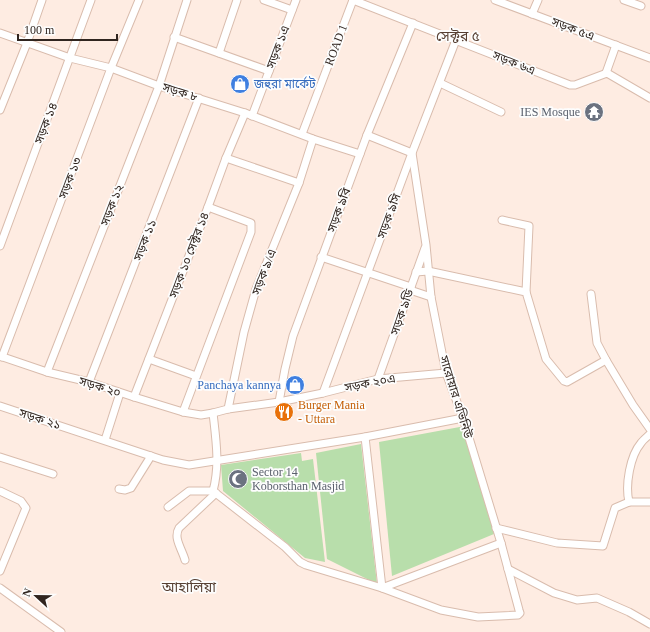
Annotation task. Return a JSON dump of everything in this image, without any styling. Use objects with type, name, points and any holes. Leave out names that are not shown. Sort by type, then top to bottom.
[{"type":"street","points":[[0,110],[27,43],[42,0]]},
{"type":"street","name":"সড়ক ১৪","points":[[0,246],[91,0]]},
{"type":"street","name":"সড়ক ১৩","points":[[1,357],[111,68],[139,0]]},
{"type":"street","name":"সড়ক ১২","points":[[47,372],[159,86],[187,0]]},
{"type":"street","points":[[219,53],[237,0]]},
{"type":"street","points":[[264,0],[292,10]]},
{"type":"street","name":"সড়ক ১এ","points":[[252,116],[296,0]]},
{"type":"street","name":"সড়ক ৬এ","points":[[353,0],[570,85],[575,85],[606,73]]},
{"type":"street","name":"ROAD 1","points":[[302,134],[353,0]]},
{"type":"street","name":"সড়ক ৫এ","points":[[495,0],[650,58]]},
{"type":"street","points":[[532,14],[538,0]]},
{"type":"street","points":[[624,0],[641,6]]},
{"type":"street","name":"সড়ক ৯বি","points":[[279,402],[293,336],[367,135],[413,23]]},
{"type":"street","name":"সড়ক ৮","points":[[0,33],[70,58],[111,68],[159,86],[245,113],[314,139],[360,154]]},
{"type":"street","points":[[174,38],[269,71]]},
{"type":"street","name":"সড়ক ৯সি","points":[[323,393],[412,153],[456,40]]},
{"type":"street","points":[[616,46],[606,73],[650,98]]},
{"type":"street","points":[[440,83],[501,112]]},
{"type":"street","name":"সড়ক ১১","points":[[89,382],[200,98]]},
{"type":"street","name":"সড়ক ১০ সেক্টর ১৪","points":[[134,397],[226,158],[245,113]]},
{"type":"street","points":[[367,135],[412,153]]},
{"type":"street","name":"সড়ক ৯/এ","points":[[228,409],[244,332],[256,289],[299,183],[314,139]]},
{"type":"street","name":"সারোয়ার এভিনিউ","points":[[382,588],[441,610],[478,617],[518,615],[520,613],[501,543],[463,418],[446,373],[431,297],[426,245],[412,153]]},
{"type":"street","points":[[226,158],[299,183]]},
{"type":"street","points":[[183,412],[252,227],[248,222],[208,207]]},
{"type":"street","points":[[502,220],[529,226],[526,292],[546,359],[564,382],[567,382],[606,360]]},
{"type":"street","name":"সড়ক ৯ডি","points":[[378,380],[426,245]]},
{"type":"street","points":[[321,257],[431,297]]},
{"type":"street","points":[[416,272],[428,271],[526,292]]},
{"type":"street","points":[[590,294],[597,343],[633,405],[650,429]]},
{"type":"street","name":"সড়ক ২০","points":[[1,357],[47,372],[89,382],[183,412],[201,415]]},
{"type":"street","points":[[149,359],[196,376]]},
{"type":"street","name":"সড়ক ২০এ","points":[[201,415],[228,409],[279,402],[378,380],[446,373]]},
{"type":"street","points":[[105,440],[120,393]]},
{"type":"street","name":"সড়ক ২১","points":[[0,406],[163,460],[189,465],[365,437],[463,418]]},
{"type":"street","points":[[185,560],[176,539],[176,532],[214,492],[217,476],[217,461],[214,413]]},
{"type":"street","points":[[629,502],[627,487],[632,463],[640,444],[650,434]]},
{"type":"street","points":[[365,437],[382,588]]},
{"type":"street","points":[[119,489],[125,490],[131,488],[151,456]]},
{"type":"street","points":[[0,457],[53,474]]},
{"type":"street","points":[[0,491],[21,501],[26,508],[0,571]]},
{"type":"street","points":[[168,507],[189,491],[214,492],[285,547],[300,562],[382,588],[501,543]]},
{"type":"street","points":[[496,528],[556,543],[604,546],[616,508],[629,502],[650,502]]},
{"type":"street","points":[[508,569],[554,593],[577,600],[597,598],[629,612],[650,624]]},
{"type":"street","points":[[0,588],[61,632]]},
{"type":"green space","points":[[465,426],[494,534],[392,576],[379,442]]},
{"type":"green space","points":[[361,444],[377,584],[327,559],[316,453]]},
{"type":"green space","points":[[301,453],[302,461],[313,459],[325,562],[305,558],[223,491],[221,465]]},
{"type":"place","name":"জহুরা মার্কেট","points":[[240,84]]},
{"type":"place","name":"IES Mosque","points":[[594,112]]},
{"type":"place","name":"Panchaya kannya","points":[[295,385]]},
{"type":"place","name":"Burger Mania - Uttara","points":[[284,412]]},
{"type":"place","name":"Sector 14 Koborsthan Masjid","points":[[238,479]]},
{"type":"district","name":"সেক্টর ৫","points":[[458,36]]},
{"type":"district","name":"আহালিয়া","points":[[189,587]]}]
